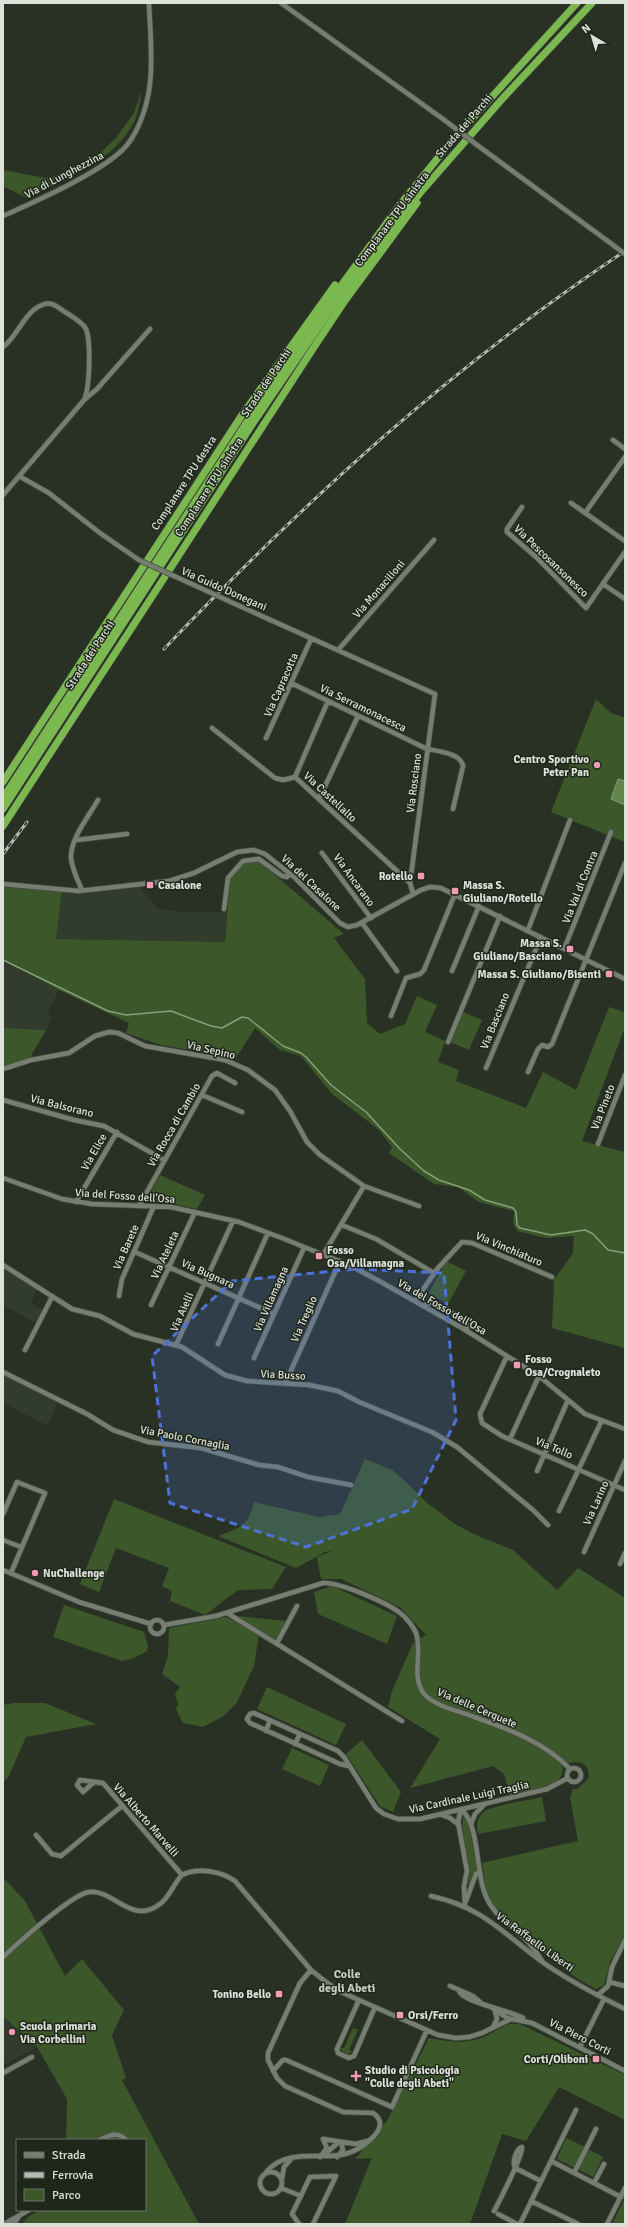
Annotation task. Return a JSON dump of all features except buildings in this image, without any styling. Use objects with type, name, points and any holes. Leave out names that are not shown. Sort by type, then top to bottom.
[{"type":"highway","name":"Strada dei Parchi","points":[[3,798],[253,412],[304,337],[399,206],[494,92],[577,3]]},
{"type":"highway","name":"Strada dei Parchi","points":[[3,809],[309,340],[388,232],[420,193],[503,98],[592,3]]},
{"type":"highway","name":"Complanare TPU sinistra","points":[[3,826],[336,314],[392,236],[459,149]]},
{"type":"highway","name":"Complanare TPU destra","points":[[3,782],[242,415],[299,334],[360,252],[399,206]]},
{"type":"street","name":"Via di Lunghezzina","points":[[3,216],[100,167],[120,153],[129,143],[145,107],[150,82],[149,3]]},
{"type":"street","points":[[282,3],[443,119],[625,254]]},
{"type":"street","points":[[3,347],[11,340],[36,308],[45,304],[54,305],[86,328],[88,338],[87,388],[84,400]]},
{"type":"street","points":[[3,495],[84,400],[97,389],[150,329]]},
{"type":"street","points":[[613,440],[625,449]]},
{"type":"street","points":[[585,513],[625,457]]},
{"type":"street","name":"Via Guido Donegani","points":[[19,476],[49,493],[100,533],[139,560],[435,694]]},
{"type":"street","points":[[571,503],[625,541]]},
{"type":"street","name":"Via Pescosansonesco","points":[[522,507],[507,528],[507,532],[536,557],[586,608],[603,584]]},
{"type":"street","name":"Via Monacilioni","points":[[338,650],[434,540]]},
{"type":"street","points":[[625,552],[603,584],[625,599]]},
{"type":"street","name":"Via Capracotta","points":[[266,738],[311,639]]},
{"type":"street","name":"Via Serramonacesca","points":[[291,683],[427,749],[447,753],[462,762],[453,809]]},
{"type":"street","name":"Via Rosciano","points":[[410,884],[435,694]]},
{"type":"street","points":[[295,777],[328,701]]},
{"type":"street","points":[[319,798],[358,716]]},
{"type":"street","name":"Via Castellalto","points":[[212,728],[275,778],[283,780],[295,777],[410,884]]},
{"type":"street","points":[[82,890],[71,860],[76,840],[98,800]]},
{"type":"street","points":[[528,930],[570,820]]},
{"type":"street","name":"Via Val di Contra","points":[[564,949],[612,832]]},
{"type":"street","points":[[76,840],[127,834]]},
{"type":"street","name":"Via del Casalone","points":[[3,884],[82,890],[180,878],[236,852],[248,850],[265,854],[290,874],[343,925],[351,927],[362,923],[413,893],[426,888],[434,887],[444,889],[455,894],[625,979]]},
{"type":"street","name":"Via Ancarano","points":[[322,853],[371,918]]},
{"type":"street","points":[[224,910],[228,878],[242,861],[258,859],[283,877],[290,874]]},
{"type":"street","points":[[528,1072],[538,1048],[542,1045],[548,1047],[551,1045],[625,863]]},
{"type":"street","points":[[410,884],[413,893]]},
{"type":"street","points":[[391,1016],[406,979],[410,976],[419,975],[424,970],[455,894]]},
{"type":"street","points":[[452,971],[479,906]]},
{"type":"street","points":[[448,1042],[500,916]]},
{"type":"street","points":[[362,923],[397,971]]},
{"type":"street","name":"Via Basciano","points":[[486,1068],[541,937]]},
{"type":"street","name":"Via Sepino","points":[[3,1069],[31,1060],[69,1053],[95,1036],[110,1032],[118,1033],[145,1046],[227,1061],[251,1072],[275,1090],[312,1148],[364,1186],[419,1206]]},
{"type":"street","name":"Via Rocca di Cambio","points":[[139,1206],[214,1074],[223,1075],[235,1083]]},
{"type":"street","name":"Via Pineto","points":[[598,1144],[625,1075]]},
{"type":"street","points":[[202,1095],[242,1112]]},
{"type":"street","name":"Via Balsorano","points":[[3,1100],[74,1120],[98,1124],[116,1132],[164,1160]]},
{"type":"street","name":"Via Elice","points":[[76,1202],[116,1132]]},
{"type":"street","name":"Via del Fosso dell'Osa","points":[[3,1178],[48,1196],[76,1202],[171,1207],[233,1221],[340,1261],[467,1331],[539,1376],[585,1414],[601,1422],[625,1429]]},
{"type":"street","points":[[323,1255],[342,1226],[364,1186]]},
{"type":"street","name":"Via Barete","points":[[119,1296],[121,1281],[154,1206]]},
{"type":"street","name":"Via Ateleta","points":[[151,1305],[195,1212]]},
{"type":"street","name":"Via Aielli","points":[[176,1345],[233,1221]]},
{"type":"street","points":[[342,1226],[372,1237],[434,1273]]},
{"type":"street","points":[[218,1344],[268,1233]]},
{"type":"street","name":"Via Vinchiaturo","points":[[415,1301],[434,1273],[457,1245],[464,1241],[552,1277]]},
{"type":"street","name":"Via Villamagna","points":[[254,1358],[304,1248]]},
{"type":"street","name":"Via Bugnara","points":[[135,1252],[274,1314]]},
{"type":"street","name":"Via Treglio","points":[[285,1384],[340,1261]]},
{"type":"street","name":"Via Busso","points":[[3,1265],[52,1297],[76,1310],[94,1314],[131,1334],[176,1345],[188,1350],[225,1374],[247,1381],[312,1386],[340,1391],[359,1402],[444,1438],[534,1510],[548,1525]]},
{"type":"street","points":[[25,1350],[52,1297]]},
{"type":"street","points":[[423,1306],[428,1302],[432,1302],[465,1320],[467,1324],[467,1331]]},
{"type":"street","name":"Via Tollo","points":[[507,1356],[480,1413],[480,1419],[491,1430],[580,1468],[625,1490]]},
{"type":"street","name":"Via Paolo Cornaglia","points":[[3,1372],[87,1414],[113,1430],[148,1442],[201,1448],[259,1465],[278,1467],[308,1477],[351,1485]]},
{"type":"street","points":[[510,1439],[539,1376]]},
{"type":"street","points":[[537,1470],[568,1400]]},
{"type":"street","points":[[559,1511],[601,1422]]},
{"type":"street","name":"Via Larino","points":[[584,1552],[625,1461]]},
{"type":"street","points":[[3,1514],[17,1482],[45,1493],[11,1573]]},
{"type":"street","points":[[3,1540],[22,1547]]},
{"type":"street","points":[[620,1564],[625,1553]]},
{"type":"street","points":[[3,1570],[79,1602],[151,1624],[158,1620],[164,1624],[164,1630],[157,1634],[150,1630],[151,1624]]},
{"type":"street","name":"Via delle Cerquete","points":[[164,1624],[227,1613],[323,1583],[339,1584],[400,1612],[414,1629],[417,1635],[419,1682],[426,1696],[434,1702],[488,1722],[542,1746],[555,1754],[570,1769]]},
{"type":"street","points":[[277,1643],[297,1606]]},
{"type":"street","points":[[227,1613],[402,1721]]},
{"type":"street","name":"Via Cardinale Luigi Traglia","points":[[349,1766],[340,1764],[266,1731],[250,1723],[247,1719],[250,1714],[254,1713],[338,1752],[344,1757],[370,1801],[384,1814],[405,1820],[439,1815],[547,1789],[568,1778]]},
{"type":"street","points":[[266,1731],[270,1720]]},
{"type":"street","points":[[295,1744],[300,1734]]},
{"type":"street","points":[[570,1769],[579,1769],[581,1778],[576,1783],[571,1782],[568,1778],[570,1769]]},
{"type":"street","name":"Via Alberto Marvelli","points":[[94,1782],[103,1783],[182,1875]]},
{"type":"street","points":[[471,1825],[475,1814],[486,1804]]},
{"type":"street","points":[[36,1835],[52,1854],[61,1856],[122,1806]]},
{"type":"street","points":[[461,1809],[467,1815],[471,1825],[484,1892],[492,1908],[528,1942],[542,1961]]},
{"type":"street","points":[[461,1809],[459,1825],[467,1871],[464,1886],[465,1906]]},
{"type":"street","points":[[439,1815],[450,1818],[459,1825]]},
{"type":"street","points":[[3,1957],[34,1930],[81,1895],[90,1892],[100,1893],[133,1910],[151,1909],[164,1901],[182,1875],[199,1871],[226,1875],[235,1880],[311,1970],[333,1988],[438,2035],[456,2038],[475,2035],[511,2018]]},
{"type":"street","points":[[465,1906],[469,1892],[478,1872],[480,1872]]},
{"type":"street","name":"Via Raffaello Liberti","points":[[431,1896],[465,1906],[487,1918],[542,1961],[598,1996],[625,2009]]},
{"type":"street","points":[[598,1996],[609,1982],[612,1967],[625,1940]]},
{"type":"street","points":[[292,2158],[284,2167],[281,2188],[276,2193],[266,2193],[260,2184],[264,2175],[273,2166],[292,2158],[321,2156],[336,2157],[354,2152],[371,2139],[379,2130],[380,2125],[378,2118],[373,2113],[341,2111],[281,2084],[268,2060],[268,2053],[300,1983],[311,1970]]},
{"type":"street","points":[[609,1982],[625,1986]]},
{"type":"street","name":"Via Piero Corti","points":[[450,1986],[459,1991],[462,1996],[514,2014],[625,2071]]},
{"type":"street","points":[[580,2047],[604,1999]]},
{"type":"street","points":[[359,2000],[337,2049],[338,2053],[349,2058],[354,2056],[375,2007]]},
{"type":"street","points":[[491,2007],[497,2016],[492,2027]]},
{"type":"street","name":"Via Piero Corti","points":[[491,2007],[500,2014],[526,2021]]},
{"type":"street","points":[[273,2071],[282,2060],[286,2060],[392,2107],[427,2030]]},
{"type":"street","points":[[3,2073],[32,2057]]},
{"type":"street","points":[[541,2181],[515,2168],[496,2212],[518,2224],[531,2201],[541,2181],[551,2161],[576,2110]]},
{"type":"street","points":[[574,2173],[596,2129]]},
{"type":"street","points":[[102,2139],[115,2134],[120,2135],[125,2139]]},
{"type":"street","points":[[321,2156],[327,2148],[323,2139],[359,2144],[371,2139]]},
{"type":"street","points":[[321,2156],[340,2142]]},
{"type":"street","points":[[336,2157],[343,2150],[340,2142]]},
{"type":"street","points":[[551,2161],[621,2197]]},
{"type":"street","points":[[594,2183],[604,2164]]},
{"type":"street","points":[[264,2175],[273,2172],[282,2179]]},
{"type":"street","points":[[299,2224],[292,2214],[310,2177],[336,2176],[314,2224]]},
{"type":"street","points":[[281,2188],[301,2196]]},
{"type":"street","points":[[607,2224],[625,2188]]},
{"type":"street","points":[[531,2201],[578,2224]]},
{"type":"street","points":[[4,2224],[27,2211]]},
{"type":"street","points":[[14,2224],[19,2216]]},
{"type":"highlighted area","points":[[356,1269],[444,1273],[456,1420],[412,1509],[306,1547],[170,1503],[152,1356],[232,1281]]},
{"type":"shaded area","points":[[618,779],[625,781],[625,805],[611,799]]},
{"type":"shaded area","points":[[137,885],[157,908],[180,912],[227,912],[225,942],[56,939],[62,889]]},
{"type":"shaded area","points":[[3,961],[59,990],[47,1014],[52,1017],[46,1030],[3,1028]]},
{"type":"shaded area","points":[[3,1267],[37,1289],[31,1303],[44,1311],[37,1324],[5,1306],[3,1310]]},
{"type":"shaded area","points":[[3,1372],[58,1400],[48,1426],[3,1403]]},
{"type":"shaded area","name":"Scuola primaria Via Corbellini","points":[[3,2016],[37,2047],[3,2065]]},
{"type":"green space","points":[[142,90],[135,120],[126,135],[102,158],[73,176],[27,198],[3,186],[3,170],[46,178],[55,176],[96,157],[116,138],[134,113]]},
{"type":"green space","name":"Centro Sportivo Peter Pan","points":[[596,699],[611,713],[625,718],[625,842],[551,812]]},
{"type":"green space","points":[[245,860],[266,863],[275,875],[344,934],[334,938],[365,979],[367,1023],[380,1034],[405,1024],[417,996],[437,1005],[425,1032],[445,1041],[438,1062],[459,1070],[456,1081],[526,1108],[543,1072],[576,1090],[609,1007],[625,1012],[625,1027],[582,1141],[625,1152],[625,1348],[552,1328],[554,1280],[573,1253],[574,1236],[546,1238],[517,1231],[513,1223],[514,1211],[479,1202],[458,1187],[434,1184],[389,1153],[392,1147],[378,1129],[332,1094],[301,1056],[280,1050],[255,1028],[236,1058],[161,1045],[126,1033],[129,1023],[59,990],[3,960],[3,881],[62,889],[56,939],[225,942],[230,878]]},
{"type":"green space","points":[[463,1012],[482,1020],[469,1050],[450,1042]]},
{"type":"green space","points":[[3,1028],[46,1030],[28,1061],[3,1069]]},
{"type":"green space","points":[[160,1175],[205,1195],[197,1209],[169,1203],[146,1201]]},
{"type":"green space","points":[[446,1261],[466,1271],[448,1304],[429,1293]]},
{"type":"green space","points":[[365,1459],[392,1470],[426,1502],[455,1524],[478,1536],[513,1550],[557,1590],[578,1568],[625,1598],[625,1934],[610,1962],[604,1985],[596,1989],[578,1979],[549,1958],[496,1911],[486,1891],[482,1863],[578,1841],[570,1797],[573,1789],[577,1789],[588,1779],[589,1773],[585,1765],[572,1762],[562,1765],[562,1773],[559,1779],[553,1784],[545,1788],[510,1795],[504,1774],[493,1766],[410,1788],[440,1739],[388,1707],[392,1691],[413,1643],[426,1635],[400,1607],[341,1579],[321,1579],[317,1557],[332,1551],[325,1552],[296,1568],[218,1536],[232,1531],[242,1525],[249,1516],[254,1502],[319,1517],[340,1514]]},
{"type":"green space","points":[[114,1499],[286,1567],[272,1589],[238,1590],[205,1615],[170,1601],[172,1591],[162,1586],[169,1568],[116,1548],[99,1592],[80,1584]]},
{"type":"green space","points":[[332,1586],[397,1616],[387,1644],[318,1614],[314,1592]]},
{"type":"green space","points":[[64,1605],[144,1632],[148,1646],[147,1651],[134,1658],[122,1661],[53,1637]]},
{"type":"green space","points":[[236,1616],[287,1621],[275,1640]]},
{"type":"green space","points":[[226,1617],[259,1634],[254,1666],[236,1704],[222,1717],[203,1727],[183,1723],[176,1709],[178,1704],[175,1694],[180,1687],[162,1674],[168,1656],[169,1628]]},
{"type":"green space","points":[[267,1687],[346,1724],[336,1745],[257,1709]]},
{"type":"green space","points":[[13,1703],[45,1703],[96,1724],[26,1737],[8,1778],[3,1782],[3,1705]]},
{"type":"green space","points":[[362,1740],[401,1792],[393,1812],[380,1806],[346,1754]]},
{"type":"green space","points":[[292,1748],[329,1765],[320,1786],[282,1769]]},
{"type":"green space","points":[[542,1797],[546,1821],[478,1834],[477,1827],[479,1817],[487,1810]]},
{"type":"green space","points":[[464,1815],[468,1819],[477,1869],[470,1885],[468,1884],[469,1867],[462,1823]]},
{"type":"green space","points":[[3,1877],[25,1901],[65,1976],[82,1959],[124,2010],[112,2035],[126,2078],[122,2080],[199,2224],[22,2224],[28,2217],[38,2211],[146,2211],[146,2139],[66,2139],[67,2099],[37,2047],[3,2016]]},
{"type":"green space","points":[[509,2024],[520,2024],[625,2075],[625,2120],[559,2087],[526,2141],[502,2134],[470,2224],[345,2224],[372,2158],[355,2159],[387,2121],[429,2038],[443,2041],[470,2041],[484,2037]]},
{"type":"green space","points":[[353,2028],[358,2030],[349,2050],[352,2052],[348,2054],[340,2048],[344,2048]]},
{"type":"green space","points":[[566,2138],[585,2147],[575,2168],[557,2159]]},
{"type":"green space","points":[[588,2149],[603,2157],[593,2177],[578,2169]]},
{"type":"green space","points":[[625,2198],[625,2224],[612,2224]]},
{"type":"waterway","points":[[3,960],[108,1011],[126,1015],[171,1011],[211,1026],[222,1028],[242,1017],[248,1018],[283,1046],[301,1053],[306,1057],[331,1085],[366,1112],[400,1149],[424,1171],[439,1180],[469,1190],[485,1200],[513,1208],[516,1212],[517,1225],[520,1228],[551,1235],[585,1230],[593,1234],[608,1250],[625,1253]]},
{"type":"railway","points":[[164,649],[272,540],[327,487],[383,437],[500,341],[561,295],[625,251]]},
{"type":"railway","points":[[3,854],[27,822]]},
{"type":"place","name":"Centro Sportivo Peter Pan","points":[[597,765]]},
{"type":"place","name":"Rotello","points":[[421,876]]},
{"type":"place","name":"Casalone","points":[[150,885]]},
{"type":"place","name":"Massa S. Giuliano/Rotello","points":[[455,891]]},
{"type":"place","name":"Massa S. Giuliano/Basciano","points":[[570,949]]},
{"type":"place","name":"Massa S. Giuliano/Bisenti","points":[[609,974]]},
{"type":"place","name":"Fosso Osa/Villamagna","points":[[319,1256]]},
{"type":"place","name":"Fosso Osa/Crognaleto","points":[[517,1365]]},
{"type":"place","name":"NuChallenge","points":[[35,1573]]},
{"type":"place","name":"Tonino Bello","points":[[279,1994]]},
{"type":"place","name":"Orsi/Ferro","points":[[400,2015]]},
{"type":"place","name":"Scuola primaria Via Corbellini","points":[[12,2032]]},
{"type":"place","name":"Corti/Oliboni","points":[[596,2059]]},
{"type":"place","name":"Studio di Psicologia \"Colle degli Abeti\"","points":[[356,2076]]},
{"type":"district","name":"Colle degli Abeti","points":[[347,1981]]}]
